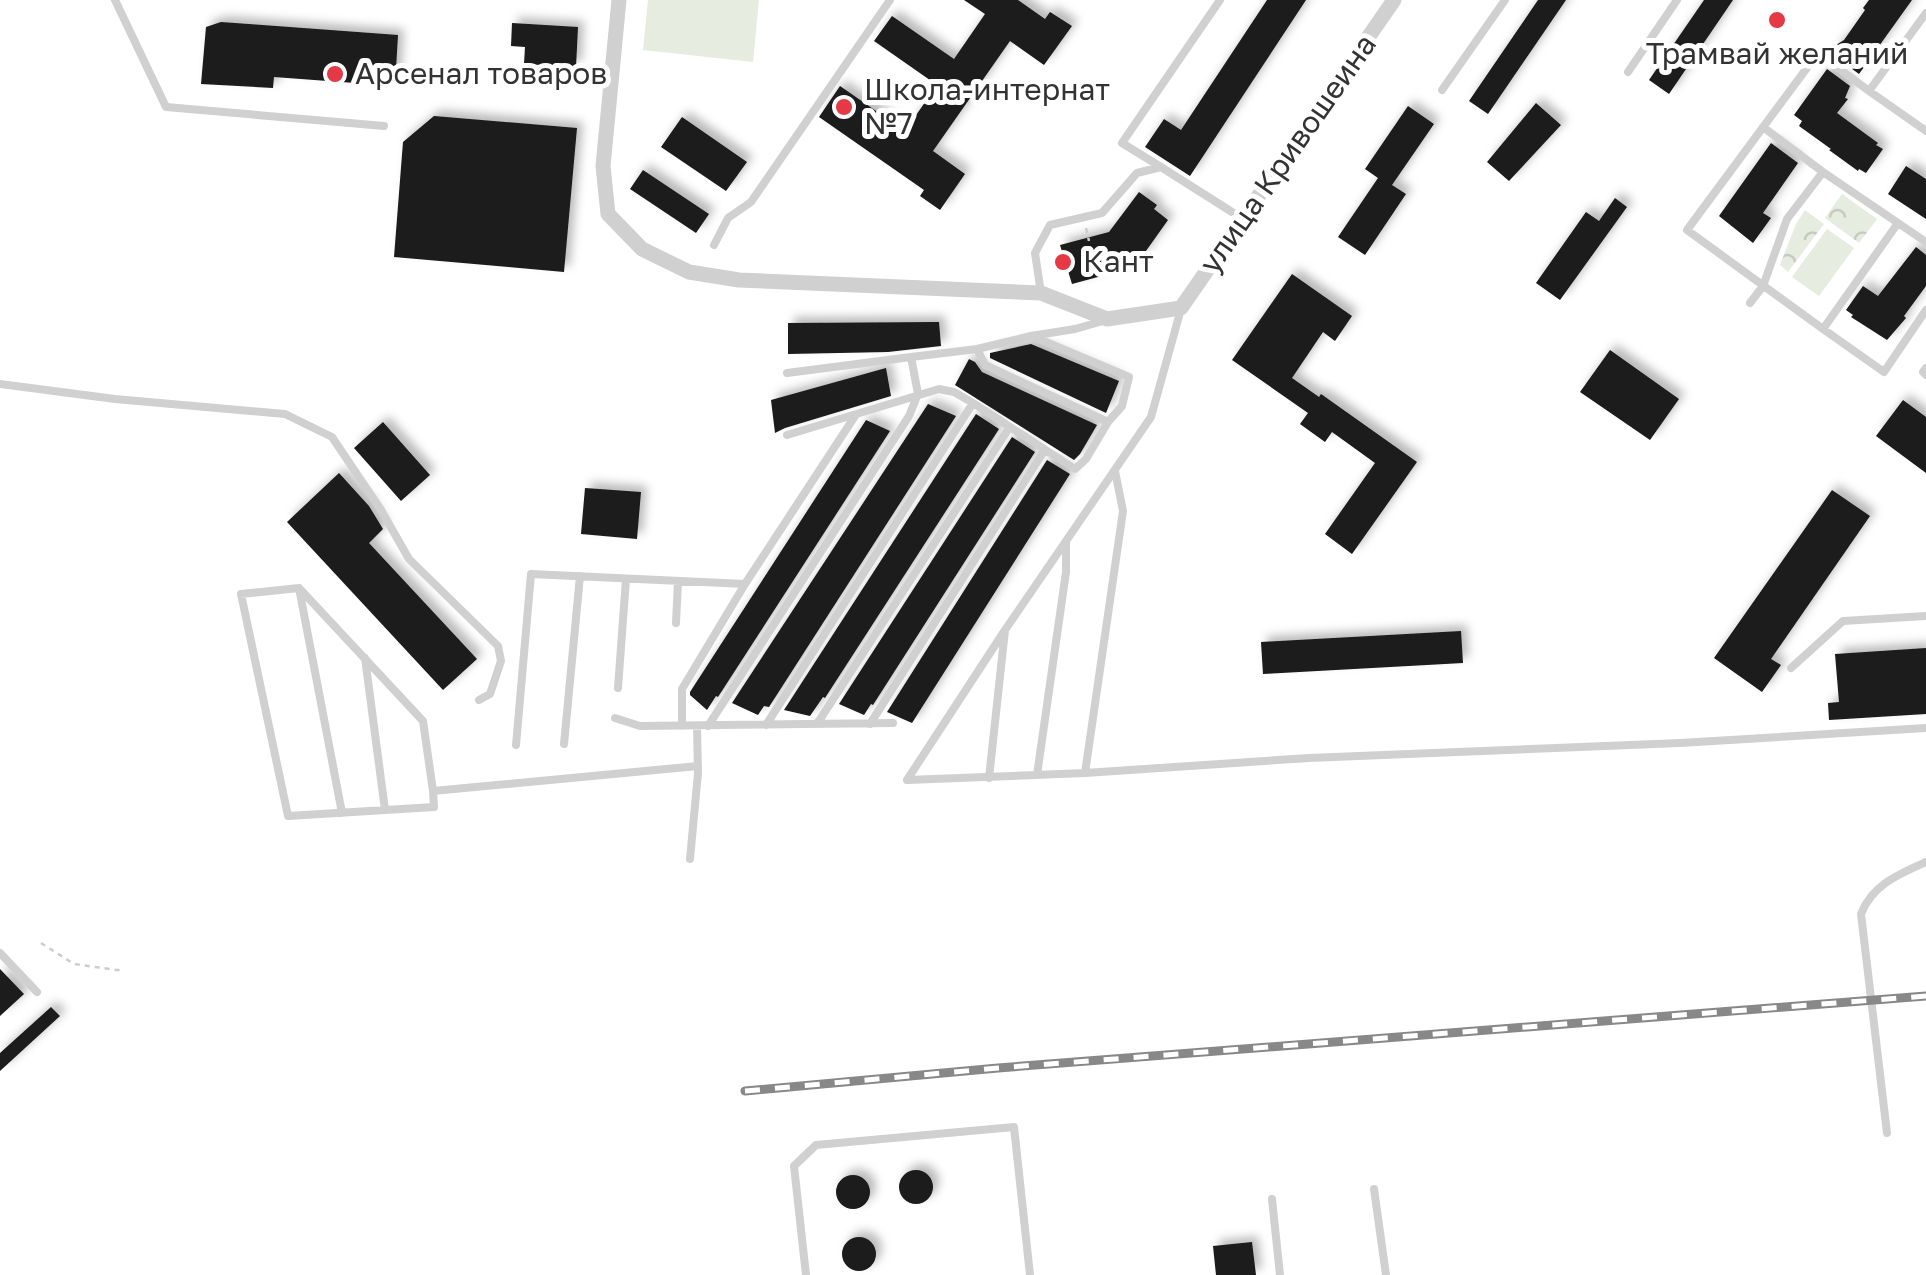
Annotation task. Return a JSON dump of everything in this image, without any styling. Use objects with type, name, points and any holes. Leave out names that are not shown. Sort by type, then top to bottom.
[{"type":"street","points":[[619,0],[604,166],[606,198],[608,214],[642,249],[688,272],[739,280],[1041,293],[1108,320],[1182,308]]},
{"type":"street","name":"улица Кривошеина","points":[[1182,308],[1394,0]]},
{"type":"lane","points":[[114,0],[166,107],[384,126]]},
{"type":"lane","points":[[714,245],[728,218],[751,202],[890,0]]},
{"type":"lane","points":[[1220,0],[1122,144],[1243,219]]},
{"type":"lane","points":[[1442,90],[1505,0]]},
{"type":"lane","points":[[1628,72],[1676,0]]},
{"type":"lane","points":[[1869,91],[1926,13]]},
{"type":"lane","points":[[1926,131],[1818,53],[1687,230],[1884,372],[1926,310]]},
{"type":"lane","points":[[1763,127],[1926,242]]},
{"type":"lane","points":[[1041,293],[1035,252],[1050,225],[1102,213],[1137,172],[1162,167]]},
{"type":"lane","points":[[1750,302],[1763,286],[1787,219],[1823,172]]},
{"type":"lane","points":[[1823,329],[1898,223]]},
{"type":"lane","points":[[1182,308],[1152,417],[907,780],[1926,728]]},
{"type":"lane","points":[[788,373],[977,349],[1108,320]]},
{"type":"lane","points":[[787,435],[939,389],[973,403],[1075,470],[1122,406],[1129,377],[1031,336]]},
{"type":"lane","points":[[977,349],[984,365],[1108,422]]},
{"type":"lane","points":[[708,726],[909,416],[918,394],[911,358]]},
{"type":"lane","points":[[0,384],[285,414],[332,438],[409,559],[498,646],[501,661],[490,694],[478,700]]},
{"type":"lane","points":[[766,725],[973,403]]},
{"type":"lane","points":[[682,726],[682,689],[855,416]]},
{"type":"lane","points":[[817,724],[1009,428]]},
{"type":"lane","points":[[870,724],[1044,450]]},
{"type":"lane","points":[[1084,773],[1124,511],[1116,471]]},
{"type":"lane","points":[[1037,776],[1066,572],[1066,542]]},
{"type":"lane","points":[[516,745],[531,574],[745,584]]},
{"type":"lane","points":[[564,744],[580,576]]},
{"type":"lane","points":[[618,688],[626,579]]},
{"type":"lane","points":[[676,623],[678,581]]},
{"type":"lane","points":[[299,588],[423,722],[434,808],[288,816],[241,594],[299,588]]},
{"type":"lane","points":[[299,588],[342,813]]},
{"type":"lane","points":[[1791,668],[1844,622],[1926,616]]},
{"type":"lane","points":[[989,778],[1005,630]]},
{"type":"lane","points":[[364,658],[386,810]]},
{"type":"lane","points":[[615,718],[640,726],[893,724]]},
{"type":"lane","points":[[690,859],[698,766],[697,726]]},
{"type":"lane","points":[[433,791],[698,766]]},
{"type":"lane","points":[[1887,1133],[1861,914],[1867,900],[1891,878],[1926,862]]},
{"type":"lane","points":[[0,953],[37,992]]},
{"type":"lane","points":[[806,1275],[794,1166],[816,1145],[1014,1127],[1030,1275]]},
{"type":"lane","points":[[1374,1189],[1386,1275]]},
{"type":"lane","points":[[1272,1199],[1280,1275]]},
{"type":"path","points":[[41,944],[74,964],[124,970]]},
{"type":"green space","points":[[648,0],[759,0],[753,62],[643,50]]},
{"type":"green space","points":[[1842,194],[1877,219],[1859,243],[1825,218]]},
{"type":"green space","points":[[1805,210],[1824,224],[1788,272],[1780,265]]},
{"type":"green space","points":[[1827,229],[1854,248],[1819,296],[1792,277]]},
{"type":"building","points":[[964,0],[1018,0],[1045,19],[1050,12],[1072,26],[1044,65],[1010,41],[933,151],[965,174],[940,210],[920,196],[924,190],[819,117],[840,86],[905,131],[937,85],[874,41],[892,16],[954,59],[985,14]]},
{"type":"building","points":[[1267,0],[1306,0],[1190,176],[1145,147],[1164,119],[1181,130]]},
{"type":"building","points":[[1538,0],[1566,0],[1488,114],[1469,101]]},
{"type":"building","points":[[1704,0],[1733,0],[1669,94],[1649,80]]},
{"type":"building","points":[[1869,0],[1912,0],[1859,74],[1833,55]]},
{"type":"building","points":[[221,22],[398,35],[395,86],[274,77],[273,88],[201,84],[206,27]]},
{"type":"building","points":[[512,23],[578,27],[576,67],[524,64],[525,47],[511,46]]},
{"type":"building","points":[[1827,69],[1850,86],[1845,98],[1848,99],[1837,113],[1883,149],[1866,173],[1799,126],[1802,121],[1794,115]]},
{"type":"building","points":[[1536,103],[1561,125],[1509,181],[1487,162]]},
{"type":"building","points":[[1408,106],[1434,124],[1392,185],[1406,194],[1365,255],[1338,237],[1378,178],[1365,169]]},
{"type":"building","points":[[434,116],[577,128],[564,272],[394,257],[403,142]]},
{"type":"building","points":[[682,117],[747,162],[726,191],[661,147]]},
{"type":"building","points":[[1771,143],[1798,163],[1763,213],[1771,218],[1753,243],[1719,216]]},
{"type":"building","points":[[1906,166],[1926,179],[1926,219],[1888,194]]},
{"type":"building","points":[[643,170],[709,214],[696,233],[630,189]]},
{"type":"building","points":[[1139,192],[1157,205],[1154,209],[1168,220],[1141,258],[1135,253],[1127,264],[1119,266],[1120,271],[1072,284],[1060,245],[1109,232]]},
{"type":"building","points":[[1615,198],[1627,207],[1560,300],[1536,283],[1586,212],[1599,221]]},
{"type":"building","points":[[1916,247],[1926,255],[1926,286],[1887,340],[1846,310],[1863,286],[1878,296]]},
{"type":"building","points":[[1292,274],[1352,316],[1335,341],[1323,332],[1292,378],[1417,462],[1352,554],[1325,534],[1375,463],[1332,432],[1325,442],[1300,424],[1308,413],[1232,360]]},
{"type":"building","points":[[939,322],[941,346],[888,352],[788,354],[788,323]]},
{"type":"building","points":[[1031,344],[1119,381],[1106,413],[990,358],[990,353]]},
{"type":"building","points":[[1610,350],[1679,399],[1650,440],[1580,392]]},
{"type":"building","points":[[969,359],[982,372],[1097,425],[1080,454],[1074,460],[955,385]]},
{"type":"building","points":[[886,368],[891,396],[775,433],[771,400]]},
{"type":"building","points":[[1903,400],[1926,417],[1926,473],[1876,436]]},
{"type":"building","points":[[928,404],[956,416],[769,707],[764,706],[758,715],[732,703]]},
{"type":"building","points":[[976,414],[999,429],[825,698],[810,716],[784,710]]},
{"type":"building","points":[[866,420],[890,431],[707,710],[690,692]]},
{"type":"building","points":[[383,422],[430,475],[401,501],[354,448]]},
{"type":"building","points":[[1012,437],[1035,452],[873,705],[864,715],[839,704]]},
{"type":"building","points":[[1047,460],[1070,474],[912,723],[887,712]]},
{"type":"building","points":[[339,473],[369,506],[383,529],[369,543],[477,659],[443,690],[287,522]]},
{"type":"building","points":[[585,488],[641,492],[637,539],[581,534]]},
{"type":"building","points":[[1832,490],[1870,516],[1771,659],[1781,665],[1762,692],[1714,658]]},
{"type":"building","points":[[1461,631],[1463,663],[1263,674],[1261,642]]},
{"type":"building","points":[[1926,648],[1926,714],[1829,720],[1828,703],[1839,702],[1835,654]]},
{"type":"building","points":[[0,969],[24,994],[0,1016]]},
{"type":"building","points":[[51,1007],[60,1016],[0,1071],[0,1053]]},
{"type":"building","points":[[916,1170],[928,1175],[933,1187],[928,1199],[916,1204],[904,1199],[899,1187],[904,1175]]},
{"type":"building","points":[[853,1175],[865,1180],[870,1192],[865,1204],[853,1209],[841,1204],[836,1192],[841,1180]]},
{"type":"building","points":[[859,1237],[871,1242],[876,1254],[871,1266],[859,1271],[847,1266],[842,1254],[847,1242]]},
{"type":"building","points":[[1252,1242],[1256,1275],[1216,1275],[1213,1246]]},
{"type":"railway","points":[[745,1091],[1926,996]]},
{"type":"place","name":"Трамвай желаний","points":[[1777,20]]},
{"type":"place","name":"Арсенал товаров","points":[[335,74]]},
{"type":"place","name":"Школа-интернат №7","points":[[844,107]]},
{"type":"place","name":"Кант","points":[[1063,262]]}]
